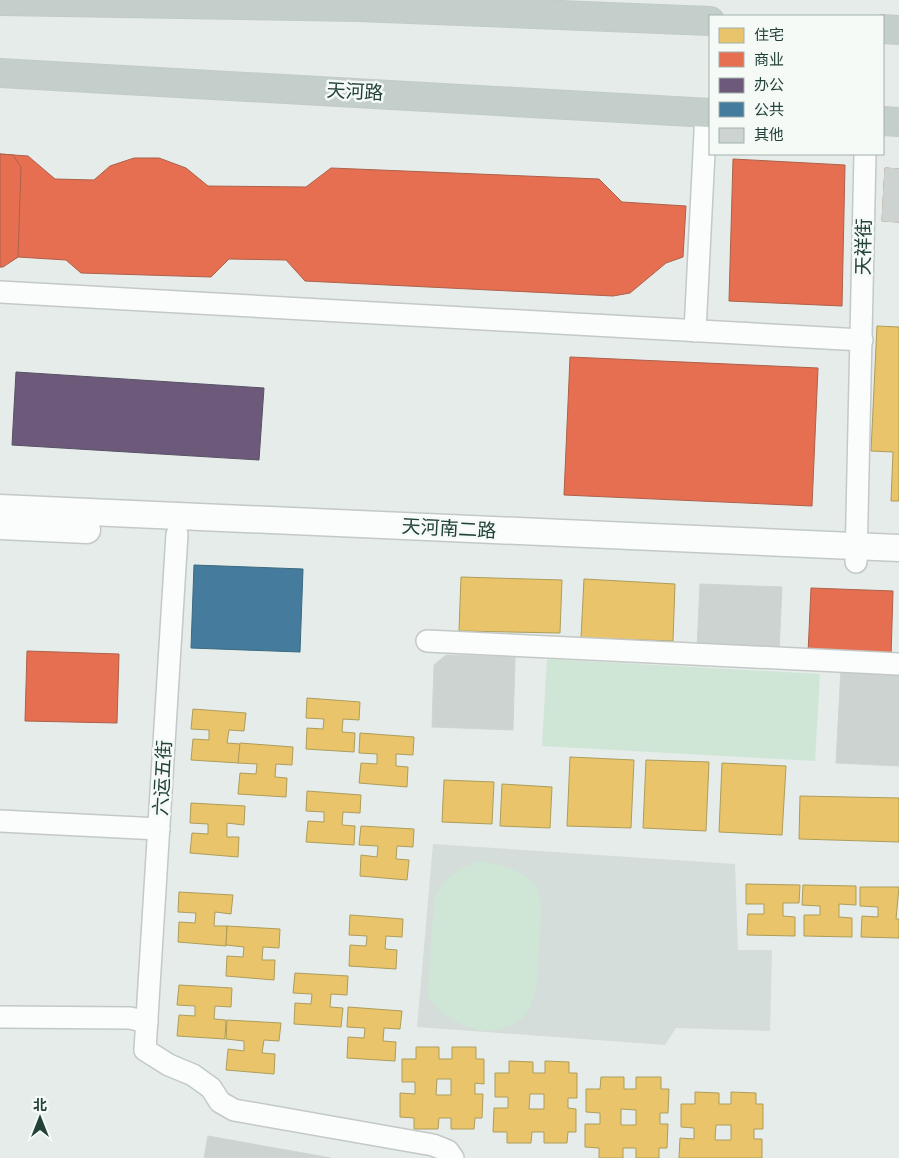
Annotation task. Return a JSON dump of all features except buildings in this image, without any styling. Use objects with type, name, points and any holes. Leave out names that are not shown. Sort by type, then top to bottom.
[{"type":"highway","points":[[0,1],[58,0],[456,5],[709,22]]},
{"type":"highway","points":[[884,29],[899,30]]},
{"type":"highway","name":"天河路","points":[[0,73],[301,88],[708,113]]},
{"type":"highway","points":[[884,121],[899,122]]},
{"type":"street","points":[[695,331],[708,113]]},
{"type":"street","name":"天祥街","points":[[856,554],[865,155]]},
{"type":"street","points":[[0,292],[862,340]]},
{"type":"street","name":"天河南二路","points":[[0,508],[856,554],[899,564]]},
{"type":"street","name":"天河南二路","points":[[0,526],[177,534],[856,554],[899,548]]},
{"type":"street","name":"六运五街","points":[[177,534],[145,1050],[169,1066],[192,1074],[210,1088],[220,1102],[234,1110],[433,1145],[448,1151],[453,1158]]},
{"type":"street","points":[[427,640],[899,664]]},
{"type":"street","points":[[0,821],[159,829]]},
{"type":"street","points":[[0,1017],[130,1018],[147,1022]]},
{"type":"shaded area","points":[[433,844],[735,864],[738,950],[772,950],[770,1031],[676,1028],[665,1045],[417,1027]]},
{"type":"green space","points":[[547,659],[820,674],[815,761],[542,746]]},
{"type":"green space","points":[[479,861],[510,868],[525,876],[536,887],[541,907],[536,984],[529,1008],[522,1018],[512,1025],[489,1030],[472,1028],[453,1020],[439,1010],[428,995],[434,898],[444,882],[461,868]]}]
